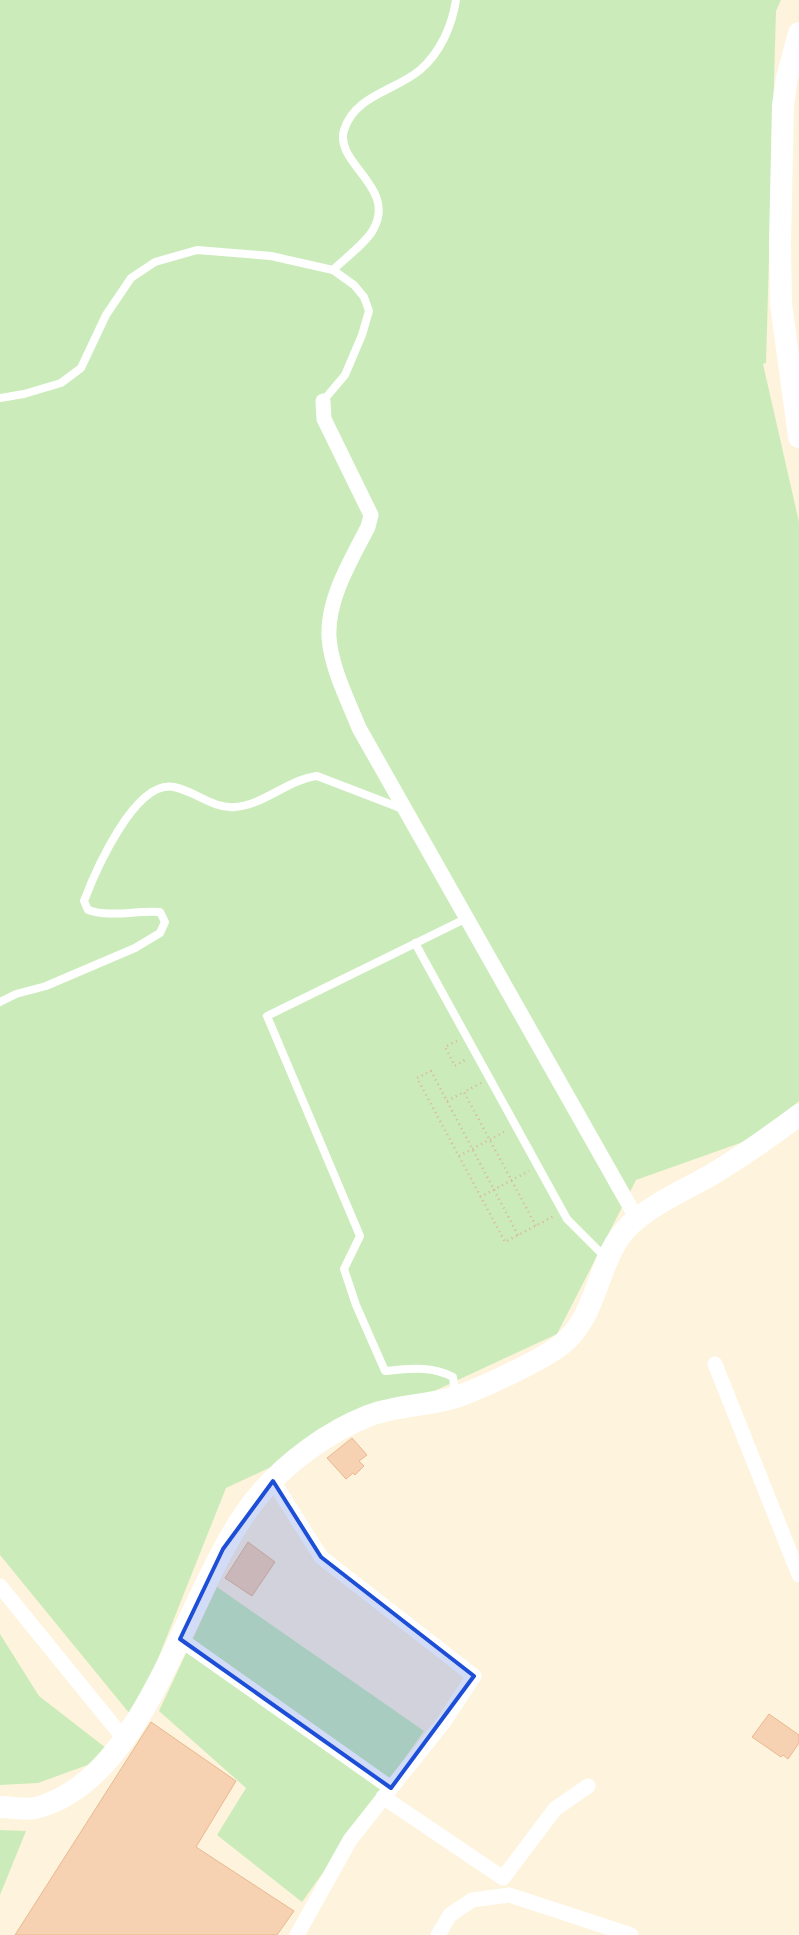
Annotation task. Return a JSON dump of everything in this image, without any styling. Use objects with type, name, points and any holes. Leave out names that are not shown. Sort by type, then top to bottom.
[{"type":"street","points":[[799,33],[787,78],[783,105],[780,243],[781,304],[799,437]]},
{"type":"street","points":[[324,401],[324,419],[371,515],[368,527],[335,599],[329,636],[333,659],[359,728],[637,1219]]},
{"type":"street","points":[[0,1807],[37,1808],[81,1788],[103,1766],[127,1736],[180,1639],[192,1611],[236,1526],[261,1493],[294,1460],[319,1443],[369,1416],[455,1397],[536,1360],[560,1346],[576,1332],[619,1237],[637,1219],[714,1173],[799,1115]]},
{"type":"street","points":[[715,1364],[799,1575]]},
{"type":"street","points":[[273,1481],[321,1557],[474,1676],[442,1723],[350,1840],[297,1935]]},
{"type":"street","points":[[0,1586],[117,1730],[127,1736]]},
{"type":"street","points":[[180,1639],[503,1878],[555,1809],[588,1786]]},
{"type":"street","points":[[438,1935],[450,1916],[472,1900],[509,1895],[631,1935]]},
{"type":"lane","points":[[332,270],[373,230],[380,209],[377,197],[345,148],[344,132],[352,115],[368,100],[418,71],[438,52],[456,0]]},
{"type":"lane","points":[[0,398],[24,394],[61,383],[81,368],[106,315],[131,278],[155,262],[197,250],[271,256],[332,270],[354,285],[364,297],[369,311],[362,335],[345,375],[324,401]]},
{"type":"lane","points":[[0,1002],[54,982],[134,948],[160,933],[165,922],[160,912],[141,910],[103,915],[88,910],[84,901],[91,883],[127,817],[141,799],[161,788],[173,787],[212,803],[234,807],[250,804],[303,778],[317,776],[405,809]]},
{"type":"lane","points":[[455,1397],[453,1377],[444,1372],[432,1368],[385,1371],[356,1305],[344,1269],[360,1236],[267,1016],[467,918]]},
{"type":"lane","points":[[415,943],[562,1212],[607,1260]]},
{"type":"path","points":[[463,1054],[466,1060],[455,1066],[445,1047],[465,1036]]},
{"type":"path","points":[[456,1041],[460,1048]]},
{"type":"path","points":[[518,1235],[431,1071],[417,1078],[505,1242],[562,1212]]},
{"type":"path","points":[[447,1101],[489,1079]]},
{"type":"path","points":[[464,1092],[536,1226]]},
{"type":"path","points":[[459,1156],[515,1126]]},
{"type":"path","points":[[480,1197],[537,1166]]},
{"type":"highlighted area","points":[[273,1481],[321,1557],[474,1676],[391,1788],[180,1639],[223,1549]]},
{"type":"green space","points":[[0,0],[781,0],[776,11],[766,363],[763,364],[799,522],[799,1101],[757,1137],[636,1180],[557,1334],[226,1488],[134,1719],[0,1555]]},
{"type":"green space","points":[[217,1587],[424,1731],[302,1902],[217,1835],[246,1788],[159,1711]]},
{"type":"green space","points":[[0,1634],[39,1696],[115,1755],[38,1783],[0,1785]]},
{"type":"green space","points":[[0,1830],[26,1831],[0,1895]]},
{"type":"building","points":[[352,1438],[367,1455],[359,1461],[364,1466],[355,1475],[353,1473],[346,1479],[327,1458]]},
{"type":"building","points":[[248,1542],[275,1562],[252,1596],[225,1578]]},
{"type":"building","points":[[769,1714],[799,1735],[799,1743],[788,1759],[783,1755],[781,1757],[752,1737]]},
{"type":"building","points":[[151,1722],[236,1781],[196,1847],[294,1911],[277,1935],[15,1935]]}]
